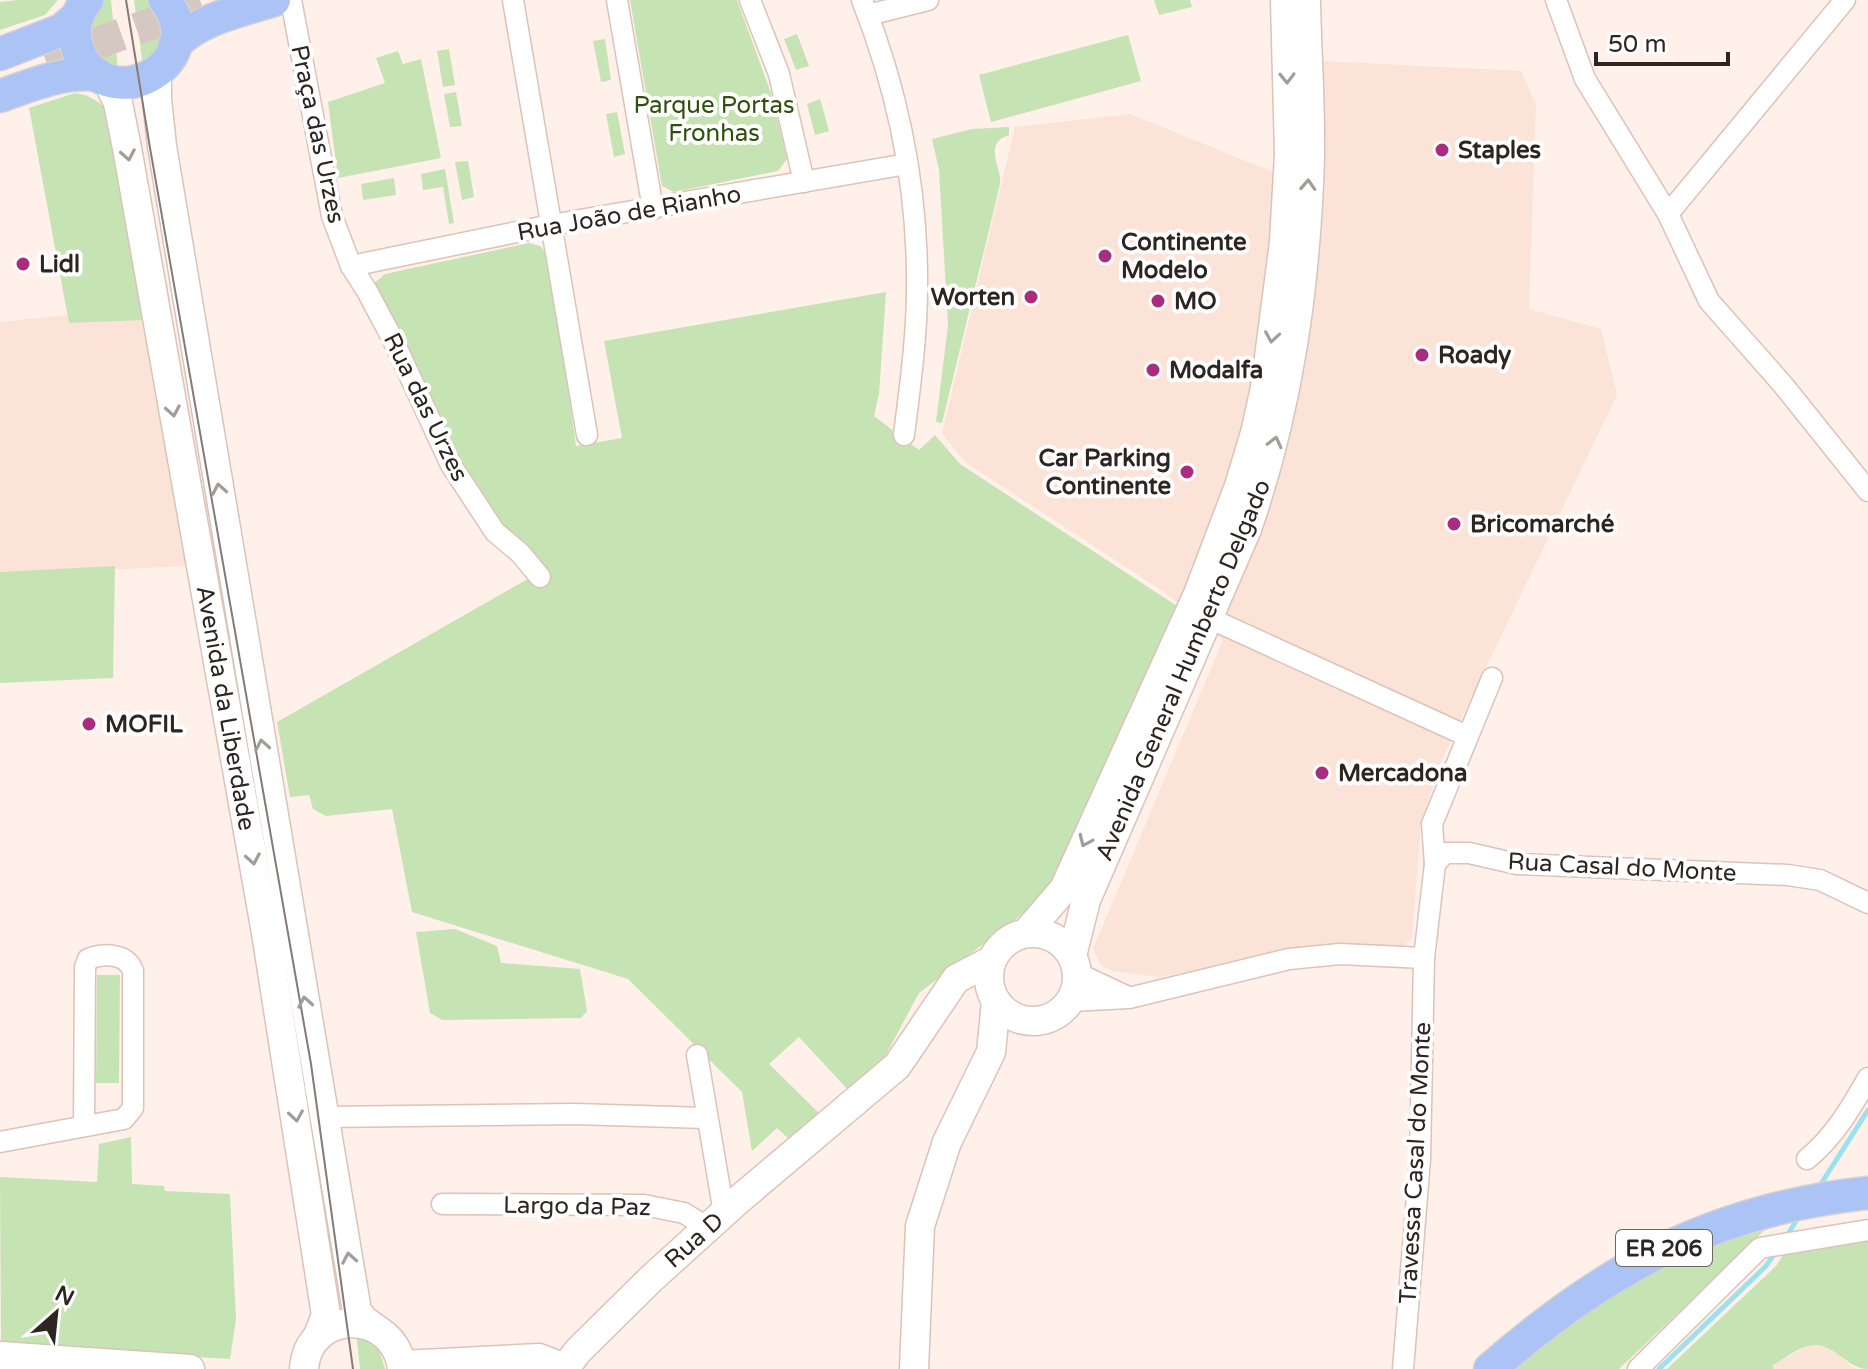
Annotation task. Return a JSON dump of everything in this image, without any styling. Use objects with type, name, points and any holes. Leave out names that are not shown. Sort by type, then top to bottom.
[{"type":"main road","points":[[165,0],[176,25],[175,44]]},
{"type":"main road","points":[[0,96],[62,75],[78,73],[133,83],[165,65],[175,44],[187,32],[274,0]]},
{"type":"main road","points":[[0,54],[62,30],[82,8]]},
{"type":"main road","points":[[82,8],[75,38],[78,49],[89,68],[103,77]]},
{"type":"main road","points":[[0,76],[46,61]]},
{"type":"main road","name":"ER 206","points":[[1490,1369],[1587,1293],[1641,1260],[1680,1241],[1754,1214],[1806,1201],[1868,1193]]},
{"type":"street","name":"Praça das Urzes","points":[[291,0],[332,216],[351,266]]},
{"type":"street","points":[[513,0],[587,435]]},
{"type":"street","points":[[617,0],[653,209]]},
{"type":"street","points":[[750,0],[779,74],[804,182]]},
{"type":"street","points":[[904,435],[917,288],[915,229],[897,109],[865,8],[928,0]]},
{"type":"street","name":"Avenida General Humberto Delgado","points":[[992,960],[1000,947],[1026,933],[1064,889],[1198,594],[1239,486],[1255,433],[1267,374],[1284,242],[1289,154],[1285,0]]},
{"type":"street","name":"Avenida General Humberto Delgado","points":[[1071,1001],[1077,987],[1075,965],[1086,900],[1209,618],[1268,470],[1286,392],[1305,262],[1310,156],[1306,0]]},
{"type":"street","points":[[1556,0],[1585,79],[1668,214],[1709,301],[1784,386],[1868,491]]},
{"type":"street","points":[[1668,214],[1845,0]]},
{"type":"street","name":"Avenida da Liberdade","points":[[157,72],[162,146],[357,1311],[388,1337],[397,1350],[402,1367]]},
{"type":"street","name":"Avenida da Liberdade","points":[[103,77],[118,103],[127,148],[269,948],[326,1315],[309,1350],[304,1369]]},
{"type":"street","name":"Rua João de Rianho","points":[[351,266],[551,225],[907,164]]},
{"type":"street","name":"Rua das Urzes","points":[[351,266],[393,340],[451,465],[495,532],[520,553],[540,577]]},
{"type":"street","points":[[1209,618],[1467,736]]},
{"type":"street","points":[[993,996],[1007,1013],[1020,1020],[1034,1022],[1049,1019],[1071,1001],[1129,998],[1289,959],[1340,954],[1424,958],[1435,864],[1432,824],[1492,678]]},
{"type":"street","name":"Rua Casal do Monte","points":[[1435,864],[1445,853],[1469,853],[1517,864],[1788,875],[1820,880],[1868,903]]},
{"type":"street","points":[[1026,933],[1040,933],[1054,938],[1066,947],[1075,965],[1129,998]]},
{"type":"street","points":[[0,1142],[124,1119],[133,1108],[133,971],[130,962],[123,957],[95,956],[88,959],[85,967],[84,1126]]},
{"type":"street","name":"Travessa Casal do Monte","points":[[1403,1369],[1420,1159],[1424,958]]},
{"type":"street","points":[[914,1369],[920,1226],[947,1142],[991,1052],[993,996],[988,974],[992,960]]},
{"type":"street","name":"Rua D","points":[[402,1367],[539,1358],[565,1368],[578,1351],[641,1289],[716,1220],[897,1066],[956,979],[992,960]]},
{"type":"street","points":[[941,1000],[993,996]]},
{"type":"street","points":[[991,1052],[1034,1022]]},
{"type":"street","points":[[697,1055],[716,1220]]},
{"type":"street","points":[[1807,1159],[1824,1145],[1838,1127],[1868,1078]]},
{"type":"street","points":[[325,1117],[575,1114],[706,1118]]},
{"type":"street","name":"Largo da Paz","points":[[442,1204],[644,1205],[716,1220]]},
{"type":"street","points":[[1638,1369],[1760,1248],[1868,1230]]},
{"type":"street","points":[[317,1338],[344,1323],[375,1328]]},
{"type":"street","points":[[0,1356],[190,1369]]},
{"type":"shaded area","points":[[1324,61],[1521,71],[1536,105],[1529,309],[1601,329],[1617,395],[1442,759],[1421,823],[1412,937],[1404,946],[1394,950],[1292,951],[1159,977],[1112,971],[1100,964],[1093,949],[1223,640],[1164,592],[965,462],[942,433],[1015,127],[1130,114],[1273,172],[1323,178]]},
{"type":"shaded area","points":[[142,307],[187,566],[0,575],[0,322]]},
{"type":"shaded area","points":[[1810,1345],[1828,1347],[1856,1369],[1773,1369],[1772,1365]]},
{"type":"green space","points":[[58,0],[45,15],[0,30],[0,2]]},
{"type":"green space","points":[[105,0],[111,0],[118,69],[90,51],[91,15]]},
{"type":"green space","points":[[134,0],[149,0],[162,12],[164,46],[143,66]]},
{"type":"green space","name":"Parque Portas Fronhas","points":[[630,0],[737,0],[771,93],[787,159],[778,171],[674,192],[662,186]]},
{"type":"green space","points":[[1154,0],[1190,0],[1192,7],[1159,15]]},
{"type":"green space","points":[[797,34],[809,66],[796,70],[784,39]]},
{"type":"green space","points":[[1128,35],[1141,81],[991,122],[979,75]]},
{"type":"green space","points":[[605,39],[611,80],[601,82],[593,41]]},
{"type":"green space","points":[[449,49],[455,85],[443,87],[437,51]]},
{"type":"green space","points":[[398,51],[403,64],[421,59],[441,158],[338,178],[328,102],[385,83],[376,58]]},
{"type":"green space","points":[[456,92],[462,126],[450,127],[444,94]]},
{"type":"green space","points":[[75,93],[94,99],[109,112],[144,320],[69,323],[29,108]]},
{"type":"green space","points":[[820,99],[829,131],[815,135],[807,104]]},
{"type":"green space","points":[[617,112],[625,154],[614,157],[606,114]]},
{"type":"green space","points":[[1009,127],[1009,135],[995,147],[1000,178],[997,197],[942,423],[936,422],[948,325],[939,170],[932,139],[972,129]]},
{"type":"green space","points":[[468,161],[474,197],[462,200],[455,162]]},
{"type":"green space","points":[[445,169],[454,223],[449,224],[443,187],[423,190],[421,174]]},
{"type":"green space","points":[[394,178],[396,195],[363,200],[361,184]]},
{"type":"green space","points":[[529,243],[540,246],[549,255],[576,446],[622,438],[604,341],[886,292],[879,394],[874,416],[919,450],[935,435],[960,464],[1177,606],[1046,896],[919,993],[882,1062],[849,1091],[799,1037],[769,1064],[820,1114],[790,1140],[777,1128],[752,1151],[742,1092],[628,979],[412,912],[392,809],[326,816],[313,809],[309,795],[290,797],[277,722],[538,573],[461,481],[372,285],[385,274]]},
{"type":"green space","points":[[115,566],[113,678],[0,683],[0,572]]},
{"type":"green space","points":[[455,929],[497,946],[501,963],[580,969],[587,1011],[581,1018],[442,1020],[430,1013],[416,932]]},
{"type":"green space","points":[[97,975],[120,975],[119,1083],[96,1083]]},
{"type":"green space","points":[[131,1137],[132,1184],[164,1186],[165,1191],[230,1194],[236,1319],[230,1359],[13,1346],[1,1342],[0,1177],[97,1182],[99,1144]]},
{"type":"green space","points":[[1765,1230],[1619,1369],[1508,1369],[1608,1295],[1686,1252]]},
{"type":"green space","points":[[1868,1238],[1868,1369],[1860,1368],[1832,1350],[1817,1345],[1795,1352],[1773,1365],[1773,1369],[1667,1369],[1777,1265],[1785,1251],[1814,1251],[1853,1239]]},
{"type":"green space","points":[[356,1333],[378,1345],[385,1369],[360,1369]]},
{"type":"waterway","points":[[1819,1187],[1868,1110]]},
{"type":"waterway","points":[[1786,1237],[1800,1215]]},
{"type":"waterway","points":[[1659,1369],[1765,1267],[1776,1252]]},
{"type":"tunnel","points":[[46,61],[202,6]]},
{"type":"tram line","points":[[126,0],[311,1064],[353,1369]]},
{"type":"place","name":"Staples","points":[[1442,150]]},
{"type":"place","name":"Continente Modelo","points":[[1105,256]]},
{"type":"place","name":"Lidl","points":[[23,264]]},
{"type":"place","name":"Worten","points":[[1031,297]]},
{"type":"place","name":"MO","points":[[1158,301]]},
{"type":"place","name":"Roady","points":[[1422,355]]},
{"type":"place","name":"Modalfa","points":[[1153,370]]},
{"type":"place","name":"Car Parking Continente","points":[[1187,472]]},
{"type":"place","name":"Bricomarché","points":[[1454,524]]},
{"type":"place","name":"MOFIL","points":[[89,724]]},
{"type":"place","name":"Mercadona","points":[[1322,773]]}]
